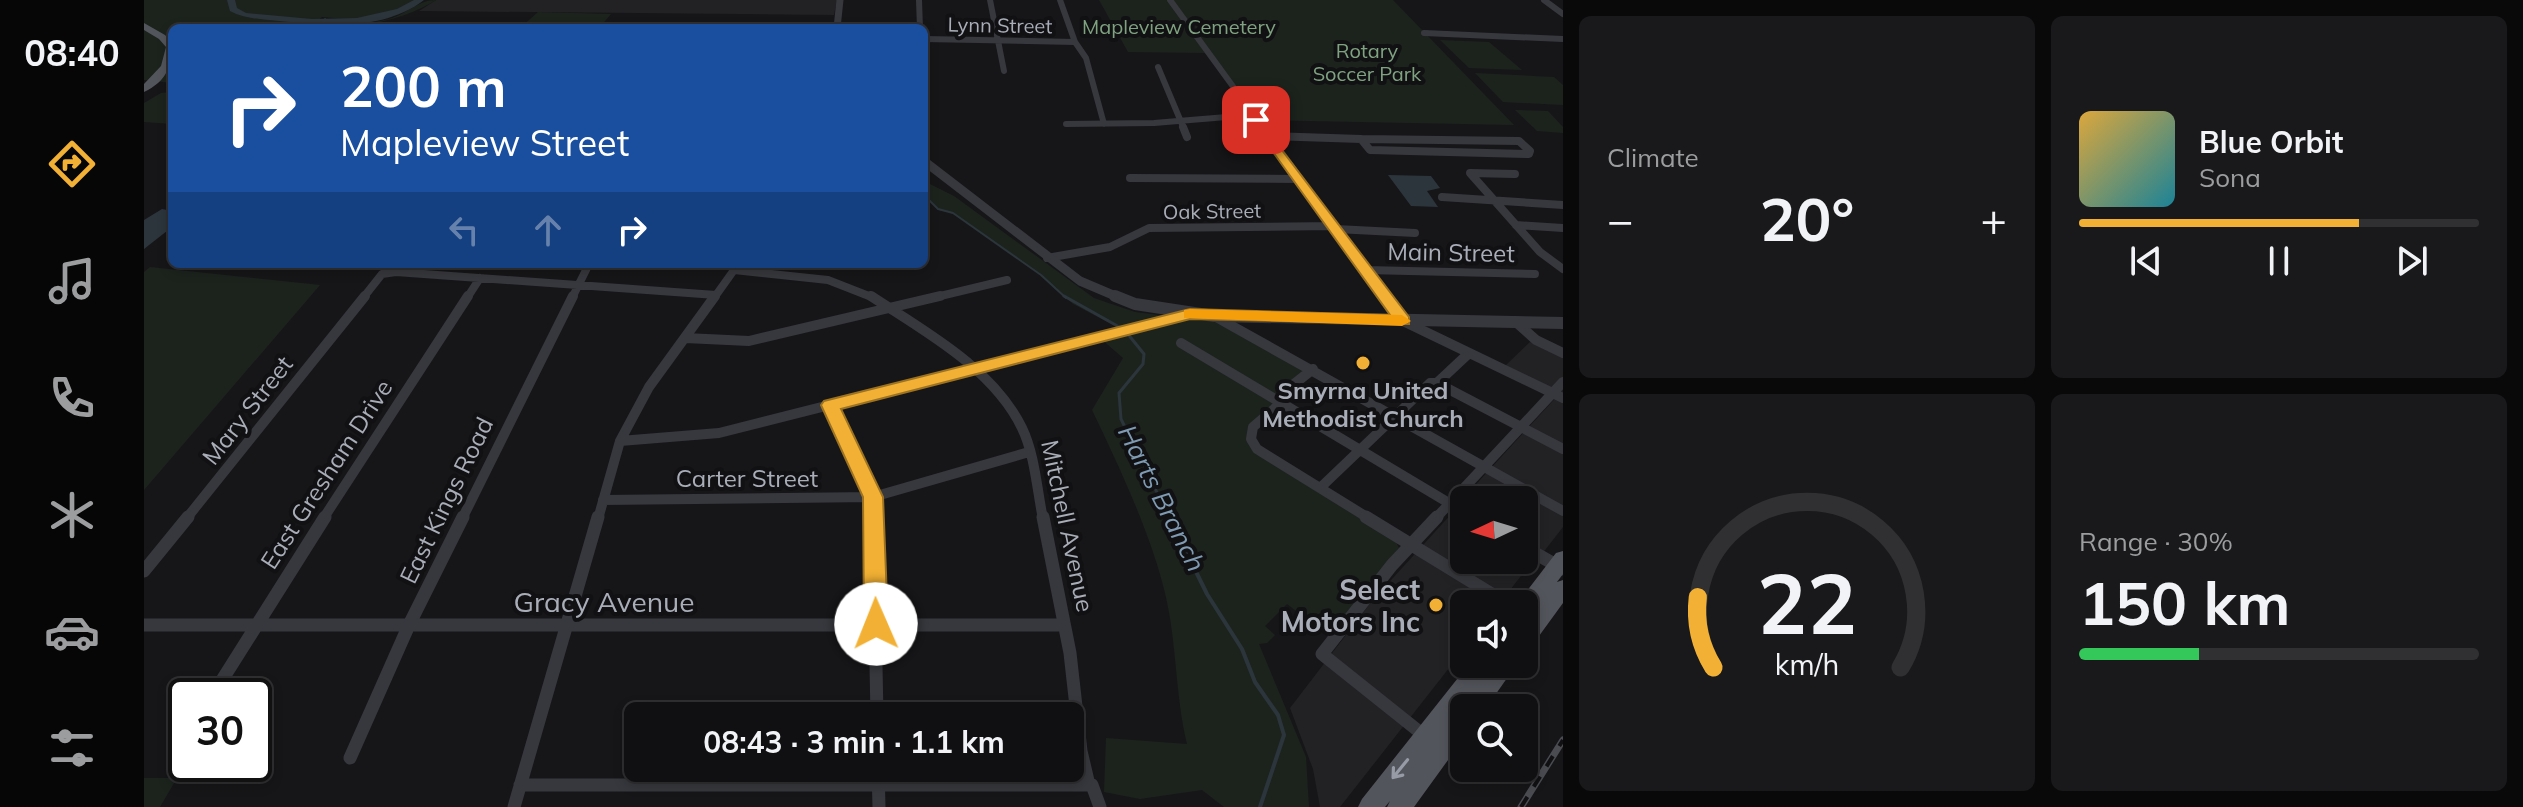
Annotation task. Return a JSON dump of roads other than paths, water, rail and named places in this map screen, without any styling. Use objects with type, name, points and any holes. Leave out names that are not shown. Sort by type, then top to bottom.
[{"type":"main road","points":[[144,29],[162,51],[162,60],[144,83]]},
{"type":"main road","points":[[144,29],[168,45]]},
{"type":"main road","points":[[144,89],[168,62]]},
{"type":"main road","points":[[1538,601],[1561,565]]},
{"type":"main road","points":[[1538,608],[1563,588]]},
{"type":"main road","points":[[1370,807],[1471,678]]},
{"type":"main road","points":[[1399,807],[1450,739]]},
{"type":"street","points":[[837,24],[840,0]]},
{"type":"street","points":[[919,0],[920,24]]},
{"type":"street","points":[[990,0],[1004,71]]},
{"type":"street","points":[[1060,0],[1075,42],[1086,58],[1104,124]]},
{"type":"street","points":[[1170,0],[1403,321],[1558,396]]},
{"type":"street","points":[[1544,0],[1563,14]]},
{"type":"street","points":[[1424,33],[1563,39]]},
{"type":"street","name":"Lynn Street","points":[[928,39],[1075,42]]},
{"type":"street","points":[[1158,67],[1187,137]]},
{"type":"street","points":[[1066,124],[1180,121],[1251,115]]},
{"type":"street","points":[[1267,136],[1519,141],[1530,151],[1529,154],[1370,150],[1361,139]]},
{"type":"street","points":[[928,165],[1047,258],[1102,293],[1135,304],[1214,316],[1563,323]]},
{"type":"street","points":[[1515,174],[1470,173],[1540,252],[1563,269]]},
{"type":"street","points":[[1130,178],[1175,181],[1300,179]]},
{"type":"street","points":[[1442,197],[1563,205]]},
{"type":"street","points":[[1516,225],[1563,228]]},
{"type":"street","name":"Oak Street","points":[[1047,258],[1110,247],[1149,228],[1335,228],[1415,233]]},
{"type":"street","name":"East Kings Road","points":[[350,758],[409,625],[587,268]]},
{"type":"street","name":"Mitchell Avenue","points":[[716,295],[734,270],[839,282],[892,307],[975,367],[1013,411],[1029,452],[1064,625],[1081,751],[1090,785],[1100,807]]},
{"type":"street","name":"Main Street","points":[[1366,270],[1535,274]]},
{"type":"street","name":"Mary Street","points":[[144,571],[382,274],[396,272],[480,278]]},
{"type":"street","points":[[480,278],[716,295]]},
{"type":"street","name":"East Gresham Drive","points":[[223,678],[480,278]]},
{"type":"street","points":[[685,338],[749,341],[1007,280]]},
{"type":"street","points":[[514,807],[620,441],[637,406],[716,295]]},
{"type":"street","points":[[620,441],[712,435],[1190,314]]},
{"type":"street","points":[[1214,316],[1563,511]]},
{"type":"street","points":[[1517,323],[1536,340],[1563,353]]},
{"type":"street","points":[[1181,343],[1449,503]]},
{"type":"street","points":[[1437,383],[1468,354]]},
{"type":"street","points":[[1313,369],[1284,392],[1281,403],[1253,427],[1251,439],[1270,460],[1485,590]]},
{"type":"street","points":[[1426,737],[1322,654],[1410,545],[1520,427],[1558,396],[1563,382]]},
{"type":"street","points":[[1320,488],[1430,383],[1437,383],[1563,449]]},
{"type":"street","points":[[830,405],[873,497],[877,702]]},
{"type":"street","name":"Carter Street","points":[[603,500],[873,497],[1029,452]]},
{"type":"street","points":[[1538,554],[1561,565]]},
{"type":"street","name":"Gracy Avenue","points":[[144,625],[1064,625]]},
{"type":"street","points":[[520,785],[639,782]]},
{"type":"street","points":[[878,782],[879,807]]},
{"type":"street","points":[[1019,782],[1090,785]]},
{"type":"waterway","name":"Harts Branch","points":[[231,0],[233,9],[244,15],[335,22],[379,17],[400,11],[420,0]]},
{"type":"waterway","name":"Harts Branch","points":[[321,24],[325,19]]},
{"type":"waterway","name":"Harts Branch","points":[[928,199],[938,209],[953,213],[1041,275],[1066,298]]},
{"type":"waterway","name":"Harts Branch","points":[[1064,296],[1121,328]]},
{"type":"waterway","name":"Harts Branch","points":[[1127,333],[1144,354],[1143,364],[1119,393],[1121,419],[1170,519]]},
{"type":"waterway","name":"Harts Branch","points":[[1169,517],[1207,594],[1242,649],[1255,682],[1278,715],[1284,735],[1260,807]]},
{"type":"railway","points":[[1521,807],[1563,740]]},
{"type":"place","name":"Smyrna United Methodist Church","points":[[1363,363]]},
{"type":"place","name":"Select Motors Inc","points":[[1436,605]]},
{"type":"park label","name":"Mapleview Cemetery","points":[[1179,26]]},
{"type":"park label","name":"Rotary Soccer Park","points":[[1367,62]]}]
